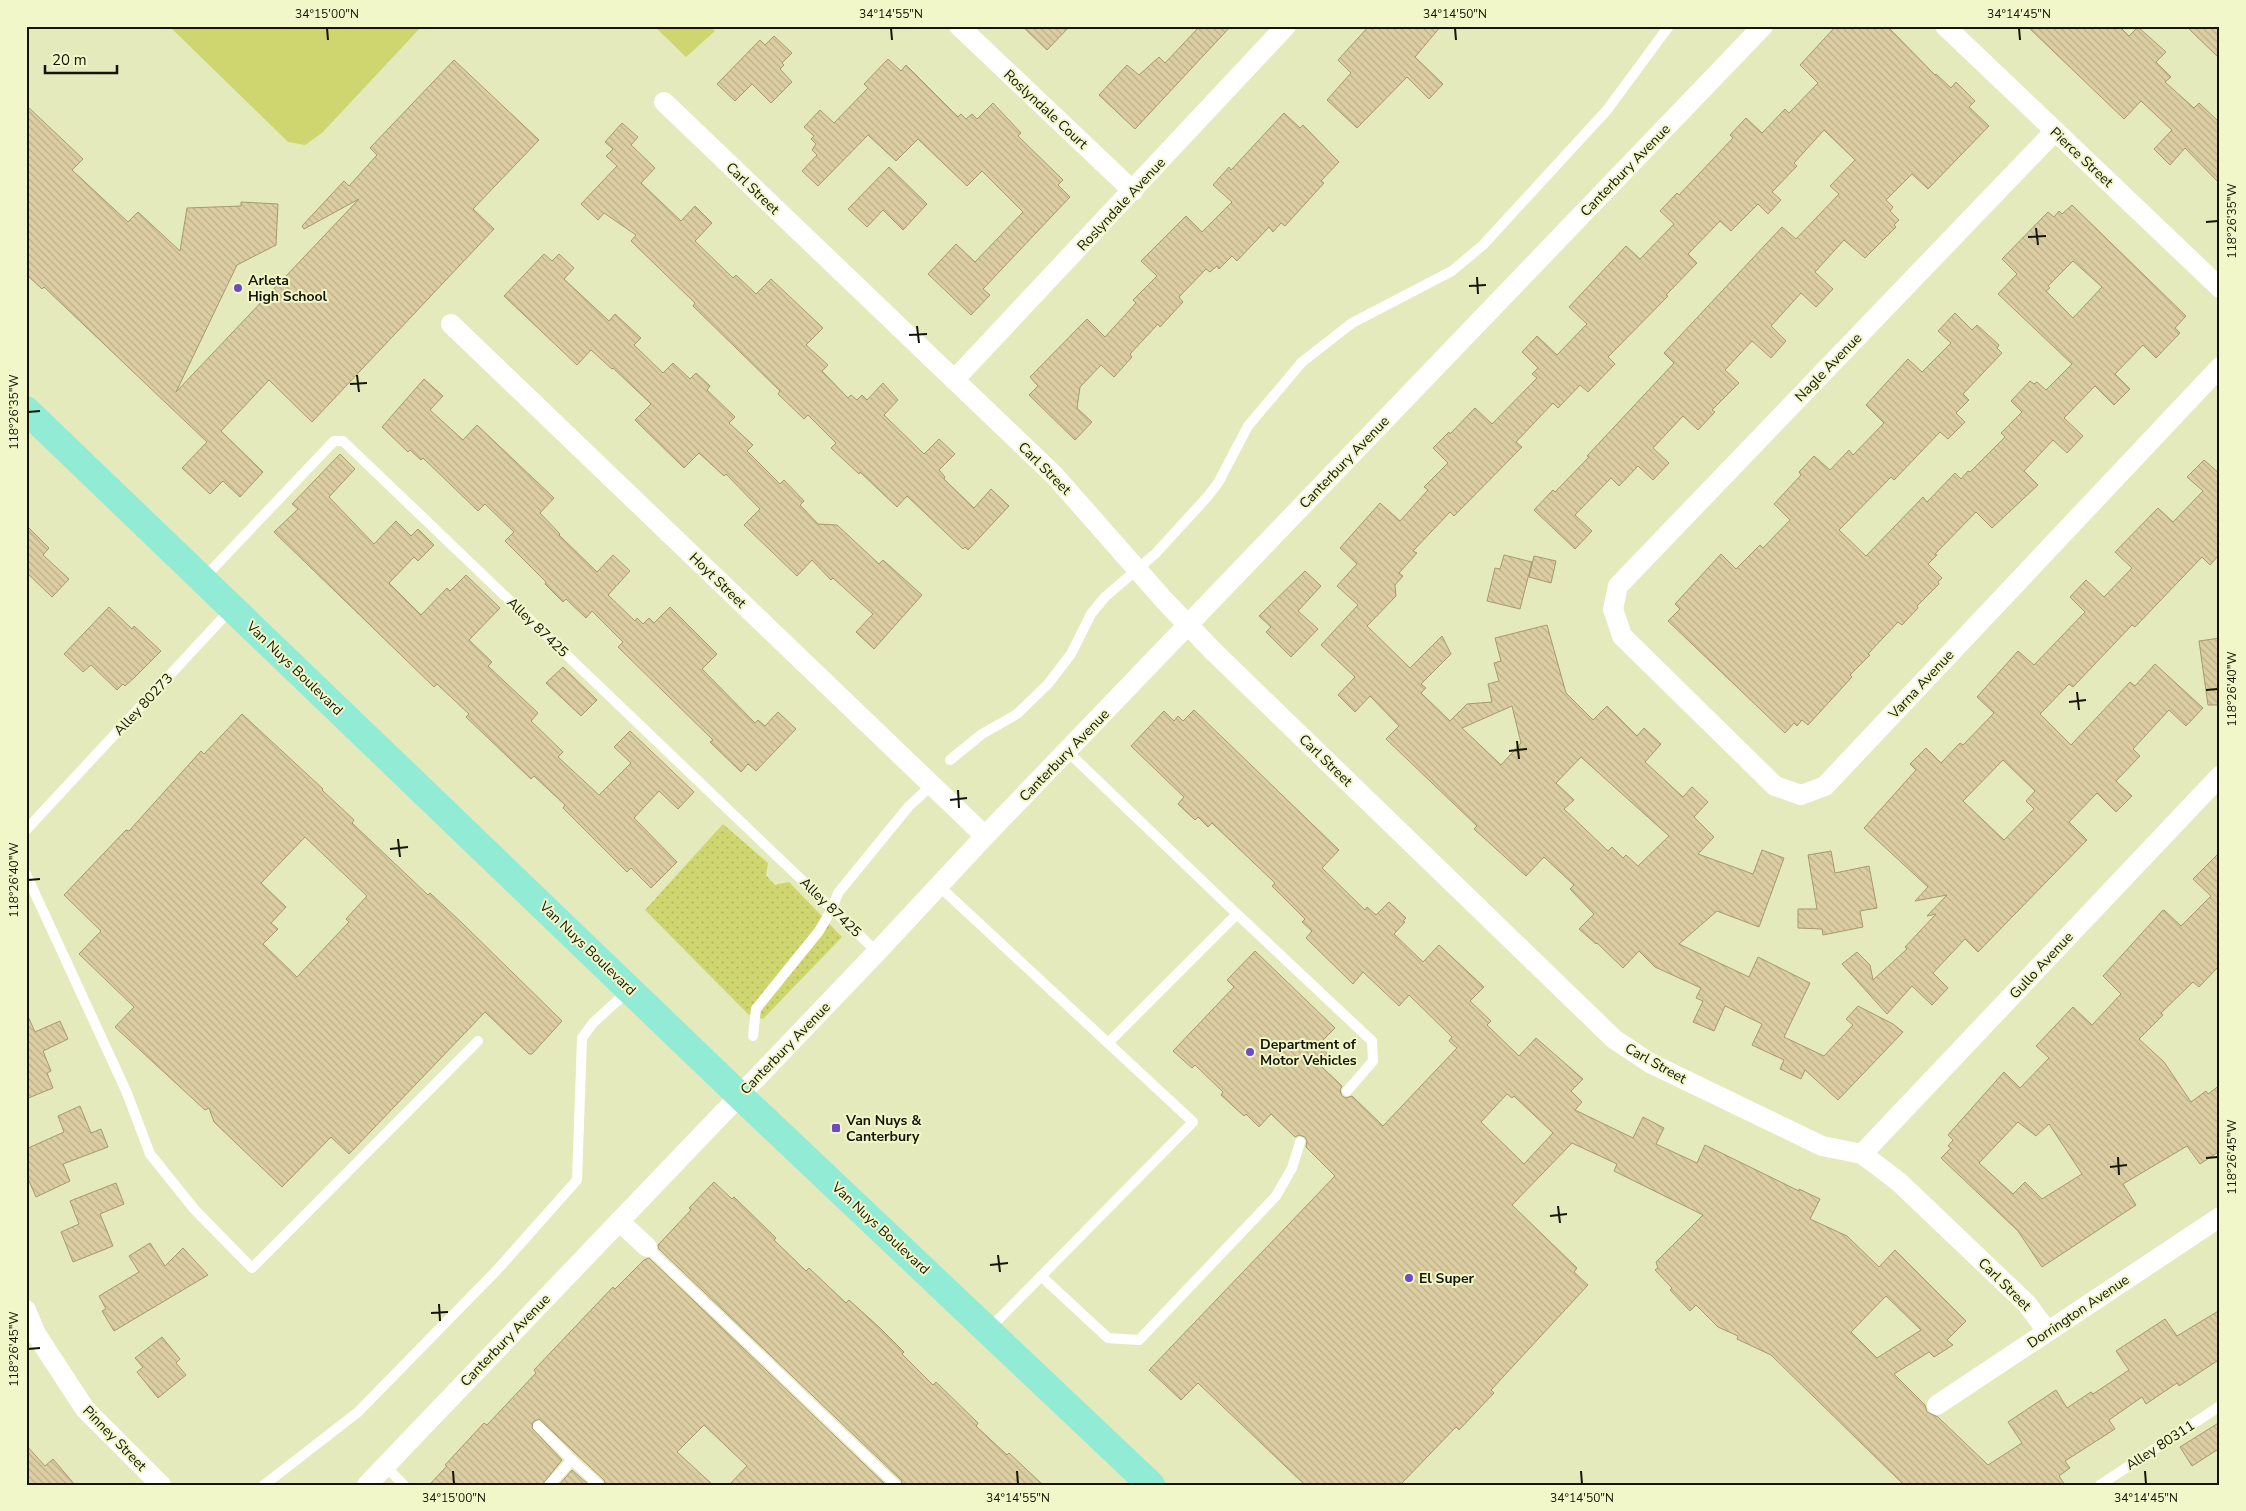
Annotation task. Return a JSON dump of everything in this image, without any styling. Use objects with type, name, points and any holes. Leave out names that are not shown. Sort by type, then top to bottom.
[{"type":"main road","name":"Van Nuys Boulevard","points":[[26,410],[739,1095],[1150,1485]]},
{"type":"street","name":"Roslyndale Court","points":[[959,26],[1133,191]]},
{"type":"street","name":"Roslyndale Avenue","points":[[954,380],[1286,26]]},
{"type":"street","name":"Canterbury Avenue","points":[[367,1485],[877,952],[985,836],[1068,752],[1763,26]]},
{"type":"street","name":"Pierce Street","points":[[1944,26],[2220,288]]},
{"type":"street","name":"Carl Street","points":[[664,102],[1055,476],[1188,625],[1614,1039],[1650,1063],[1822,1146],[1862,1154],[1900,1182],[2006,1283],[2027,1304],[2047,1331]]},
{"type":"street","name":"Nagle Avenue","points":[[1613,610],[1618,586],[2055,131]]},
{"type":"street","name":"Hoyt Street","points":[[451,324],[985,836]]},
{"type":"street","name":"Varna Avenue","points":[[1613,610],[1622,636],[1776,786],[1801,795],[1825,786],[2220,367]]},
{"type":"street","name":"Gullo Avenue","points":[[1862,1154],[2220,776]]},
{"type":"street","name":"Dorrington Avenue","points":[[1937,1405],[2220,1217]]},
{"type":"street","points":[[619,1221],[647,1247]]},
{"type":"street","name":"Pinney Street","points":[[26,1310],[36,1334],[85,1409],[161,1485]]},
{"type":"lane","points":[[950,760],[982,734],[1017,714],[1048,684],[1071,654],[1090,614],[1105,597],[1156,553],[1208,496],[1218,483],[1248,426],[1302,362],[1352,323],[1452,271],[1483,244],[1607,110],[1669,26]]},
{"type":"lane","name":"Alley 87425","points":[[203,579],[334,441],[343,441],[877,952]]},
{"type":"lane","name":"Alley 80273","points":[[26,830],[232,607]]},
{"type":"lane","points":[[1068,752],[1372,1041],[1373,1061],[1348,1091]]},
{"type":"lane","points":[[753,1036],[756,1009],[819,931],[832,909],[838,893],[909,806],[932,785]]},
{"type":"lane","points":[[26,874],[127,1093],[150,1154],[195,1210],[252,1268],[478,1040]]},
{"type":"lane","points":[[939,886],[1193,1122],[988,1330]]},
{"type":"lane","points":[[1108,1043],[1237,914]]},
{"type":"lane","points":[[264,1485],[358,1412],[498,1270],[577,1180],[582,1038],[593,1023],[630,989]]},
{"type":"lane","points":[[1041,1276],[1108,1338],[1139,1340],[1276,1196],[1292,1168],[1300,1142]]},
{"type":"lane","points":[[647,1247],[896,1485]]},
{"type":"lane","name":"Alley 80311","points":[[2100,1485],[2220,1406]]},
{"type":"lane","points":[[538,1426],[599,1485]]},
{"type":"lane","points":[[549,1485],[572,1460]]},
{"type":"lane","points":[[385,1466],[404,1485]]},
{"type":"green space","points":[[169,26],[422,26],[322,133],[305,145],[288,142]]},
{"type":"green space","points":[[654,26],[710,26],[715,31],[686,57]]},
{"type":"green space","points":[[723,824],[768,863],[766,875],[775,885],[789,882],[842,937],[763,1019],[748,1014],[645,910]]},
{"type":"building","points":[[1022,26],[1070,26],[1047,50]]},
{"type":"building","points":[[1200,26],[1231,26],[1135,129],[1099,95],[1127,65],[1139,75],[1159,57],[1165,63]]},
{"type":"building","points":[[1369,26],[1441,26],[1415,57],[1443,84],[1429,99],[1407,77],[1357,128],[1327,100],[1351,73],[1338,60]]},
{"type":"building","points":[[1836,26],[1887,26],[1935,75],[1951,88],[1956,82],[1975,101],[1969,107],[1989,126],[1928,189],[1912,174],[1886,200],[1893,207],[1890,211],[1899,220],[1894,225],[1896,227],[1865,258],[1844,240],[1815,272],[1833,289],[1816,307],[1801,293],[1771,326],[1786,341],[1771,358],[1752,341],[1725,370],[1739,383],[1712,410],[1715,412],[1698,430],[1683,416],[1653,448],[1669,463],[1653,480],[1638,466],[1619,486],[1611,478],[1575,515],[1592,531],[1575,549],[1534,510],[1553,490],[1555,492],[1589,457],[1587,456],[1674,363],[1664,353],[1782,227],[1796,239],[1839,194],[1830,186],[1855,160],[1824,130],[1794,163],[1797,166],[1772,192],[1781,200],[1768,214],[1758,204],[1731,231],[1720,221],[1688,254],[1697,263],[1666,295],[1668,296],[1608,357],[1615,364],[1588,392],[1580,385],[1558,408],[1553,403],[1516,442],[1522,447],[1454,516],[1450,512],[1413,551],[1417,553],[1399,573],[1403,576],[1395,585],[1396,596],[1367,626],[1410,668],[1442,636],[1451,654],[1421,684],[1426,688],[1421,693],[1450,721],[1467,704],[1492,702],[1488,684],[1499,681],[1494,663],[1501,661],[1495,638],[1547,625],[1566,693],[1593,720],[1607,706],[1637,736],[1644,728],[1661,744],[1645,762],[1683,797],[1692,787],[1708,802],[1694,817],[1714,837],[1698,854],[1753,874],[1762,850],[1784,858],[1759,927],[1717,911],[1679,944],[1749,977],[1758,957],[1810,983],[1784,1037],[1824,1056],[1853,1025],[1846,1019],[1858,1006],[1893,1024],[1903,1032],[1838,1100],[1805,1070],[1801,1079],[1780,1069],[1784,1060],[1752,1045],[1762,1024],[1725,1006],[1714,1031],[1693,1022],[1703,1001],[1696,998],[1701,988],[1655,967],[1639,951],[1623,968],[1579,929],[1594,914],[1570,889],[1574,885],[1544,857],[1526,876],[1474,829],[1477,826],[1386,739],[1399,726],[1370,696],[1355,712],[1338,695],[1355,677],[1321,645],[1358,605],[1337,586],[1357,564],[1340,548],[1380,503],[1400,521],[1428,490],[1424,487],[1448,463],[1433,448],[1449,432],[1450,434],[1475,408],[1492,424],[1537,378],[1532,374],[1538,368],[1522,352],[1537,336],[1557,355],[1587,324],[1569,307],[1626,246],[1640,259],[1674,224],[1660,211],[1677,193],[1679,195],[1733,138],[1730,135],[1746,118],[1762,133],[1785,109],[1789,113],[1818,83],[1800,65]],"holes":[[[1512,706],[1521,743],[1501,765],[1462,728]],[[1581,757],[1669,836],[1638,866],[1626,855],[1623,858],[1612,847],[1608,851],[1564,809],[1574,800],[1556,783]]]},
{"type":"building","points":[[2027,26],[2119,26],[2129,36],[2138,27],[2166,52],[2156,62],[2171,77],[2165,82],[2194,108],[2199,103],[2220,123],[2220,184],[2185,148],[2170,165],[2154,149],[2172,130],[2141,101],[2124,119]]},
{"type":"building","points":[[2186,26],[2220,26],[2220,59]]},
{"type":"building","points":[[774,36],[792,53],[782,63],[784,65],[780,69],[792,82],[771,103],[752,84],[735,101],[717,84],[760,40],[765,45]]},
{"type":"building","points":[[888,59],[901,71],[906,65],[958,117],[961,114],[966,119],[972,114],[977,119],[993,103],[1021,133],[1018,136],[1063,180],[1058,185],[1070,197],[983,289],[990,295],[971,315],[928,274],[956,244],[975,262],[1023,212],[982,171],[967,186],[918,139],[896,161],[868,135],[818,186],[802,171],[817,155],[812,150],[816,144],[811,139],[814,136],[804,127],[820,110],[834,123],[868,88],[864,84]]},
{"type":"building","points":[[454,60],[539,140],[473,209],[494,229],[312,422],[269,380],[221,431],[263,472],[240,497],[223,481],[210,494],[182,468],[207,442],[44,287],[42,289],[26,274],[26,105],[83,159],[72,170],[128,222],[138,212],[180,251],[187,208],[241,206],[241,202],[278,204],[276,245],[237,265],[176,392],[359,199],[304,229],[302,226],[344,181],[349,186],[377,155],[370,148]]},
{"type":"building","points":[[1284,113],[1300,128],[1303,125],[1339,162],[1321,181],[1324,183],[1285,226],[1281,223],[1273,232],[1269,227],[1237,261],[1232,256],[1219,269],[1217,266],[1210,272],[1206,269],[1179,297],[1183,302],[1160,327],[1158,324],[1130,354],[1132,357],[1114,377],[1101,365],[1080,387],[1077,408],[1092,422],[1075,440],[1029,395],[1038,386],[1030,377],[1087,319],[1105,337],[1136,303],[1133,300],[1157,276],[1141,261],[1186,216],[1202,232],[1232,202],[1213,185],[1229,167],[1231,170]]},
{"type":"building","points":[[622,123],[638,137],[631,145],[655,168],[641,183],[681,221],[695,206],[712,223],[695,241],[733,278],[736,275],[756,294],[771,279],[823,328],[806,345],[828,365],[822,371],[848,398],[851,395],[857,400],[862,395],[867,400],[883,383],[898,400],[884,415],[924,454],[939,439],[955,454],[939,470],[945,477],[944,479],[974,508],[991,489],[1009,506],[968,550],[965,547],[963,549],[907,496],[897,507],[860,472],[859,474],[831,448],[836,443],[808,415],[804,419],[778,394],[780,391],[693,306],[695,303],[631,241],[636,235],[604,213],[598,220],[581,204],[617,166],[606,156],[613,149],[605,142]]},
{"type":"building","points":[[889,167],[927,204],[903,230],[883,210],[867,227],[848,209]]},
{"type":"building","points":[[2072,205],[2186,316],[2175,328],[2180,333],[2156,358],[2143,345],[2115,374],[2130,389],[2114,405],[2095,386],[2064,418],[2083,436],[2067,453],[2053,440],[2024,471],[2038,485],[1992,528],[1976,512],[1935,554],[1937,555],[1928,564],[1942,578],[1938,582],[1939,584],[1917,606],[1918,608],[1902,625],[1898,622],[1868,654],[1870,655],[1850,675],[1852,677],[1808,725],[1802,720],[1797,726],[1794,723],[1785,733],[1668,621],[1680,609],[1675,604],[1721,554],[1736,569],[1760,545],[1763,548],[1790,520],[1774,504],[1801,475],[1799,472],[1814,456],[1830,470],[1849,450],[1853,455],[1884,423],[1866,405],[1908,359],[1922,372],[1951,343],[1938,331],[1955,313],[1972,330],[1977,325],[1999,345],[1997,348],[2002,353],[1963,394],[1969,400],[1956,413],[1965,422],[1948,439],[1940,432],[1894,480],[1891,477],[1839,530],[1866,556],[1923,497],[1927,502],[1955,473],[1961,479],[2005,437],[2001,433],[2022,412],[2011,401],[2030,381],[2034,384],[2037,382],[2046,390],[2072,364],[1998,294],[2017,274],[2002,259],[2048,212],[2054,217],[2059,211],[2062,214]],"holes":[[[2073,261],[2102,287],[2073,318],[2046,291],[2050,288],[2048,286]]]},
{"type":"building","points":[[544,254],[552,261],[559,254],[574,268],[564,279],[609,321],[615,314],[641,338],[634,345],[663,373],[673,363],[690,379],[696,373],[710,386],[707,390],[735,417],[729,423],[753,445],[747,451],[780,484],[784,480],[804,501],[800,505],[818,524],[837,525],[879,564],[883,560],[922,595],[874,649],[856,632],[873,614],[833,578],[831,580],[812,560],[797,576],[744,525],[760,509],[726,474],[724,476],[699,453],[684,468],[635,420],[651,404],[591,350],[577,365],[504,296]]},
{"type":"building","points":[[424,379],[443,396],[430,410],[463,440],[477,425],[554,498],[540,513],[559,535],[597,572],[613,555],[630,571],[608,595],[635,621],[637,618],[643,624],[649,618],[654,623],[670,607],[717,654],[702,669],[755,723],[758,720],[765,726],[778,712],[796,729],[756,771],[748,764],[741,772],[710,742],[713,740],[618,647],[623,642],[592,611],[586,618],[566,599],[563,602],[505,541],[514,532],[485,504],[478,511],[423,458],[421,460],[410,450],[408,452],[382,427]]},
{"type":"building","points":[[340,454],[355,469],[329,497],[374,544],[396,521],[411,536],[418,529],[434,545],[418,561],[414,557],[389,583],[421,615],[447,588],[450,591],[466,575],[500,608],[469,640],[492,662],[488,666],[538,713],[531,721],[563,752],[558,757],[599,795],[631,763],[614,747],[630,731],[694,792],[678,809],[659,791],[634,818],[677,862],[651,888],[631,868],[627,872],[563,808],[565,805],[534,776],[531,779],[466,717],[469,714],[437,684],[434,687],[274,532],[298,509],[292,504]]},
{"type":"building","points":[[2204,460],[2220,474],[2220,554],[2210,565],[2202,557],[2135,627],[2132,625],[2073,687],[2069,684],[2040,714],[2071,745],[2130,682],[2135,686],[2155,664],[2203,708],[2186,726],[2169,710],[2133,749],[2140,756],[2116,781],[2132,796],[2116,812],[2097,793],[2069,822],[2087,840],[1978,952],[1965,939],[1933,973],[1948,988],[1932,1005],[1912,986],[1887,1014],[1842,964],[1857,952],[1870,965],[1873,980],[1907,949],[1905,947],[1936,914],[1927,916],[1947,895],[1915,901],[1928,887],[1864,828],[1916,770],[1910,764],[1926,748],[1941,763],[1960,743],[1963,745],[1994,713],[1977,697],[2018,651],[2034,665],[2085,612],[2070,597],[2086,580],[2104,597],[2132,568],[2115,552],[2158,508],[2173,522],[2203,491],[2187,477]],"holes":[[[2003,760],[2035,791],[2026,801],[2034,809],[2004,840],[1963,801]]]},
{"type":"building","points":[[26,525],[49,548],[43,555],[69,579],[52,597],[26,572]]},
{"type":"building","points":[[1504,555],[1532,562],[1520,609],[1487,601],[1495,568],[1500,569]]},
{"type":"building","points":[[1534,556],[1556,561],[1551,583],[1529,577]]},
{"type":"building","points":[[1305,571],[1321,586],[1298,611],[1318,629],[1291,657],[1266,632],[1271,627],[1259,616]]},
{"type":"building","points":[[109,607],[132,629],[134,626],[161,651],[125,686],[123,684],[117,690],[91,665],[83,672],[64,654]]},
{"type":"building","points":[[2220,638],[2220,705],[2208,705],[2199,641]]},
{"type":"building","points":[[563,667],[597,700],[581,716],[546,683]]},
{"type":"building","points":[[1194,710],[1339,850],[1322,868],[1365,910],[1367,907],[1376,915],[1389,902],[1406,918],[1403,921],[1405,922],[1394,934],[1423,962],[1439,945],[1484,987],[1470,1001],[1491,1021],[1487,1025],[1519,1056],[1536,1038],[1583,1079],[1571,1091],[1582,1102],[1575,1110],[1633,1138],[1643,1117],[1664,1128],[1656,1144],[1697,1163],[1705,1145],[1799,1191],[1799,1189],[1820,1199],[1810,1219],[1847,1236],[1879,1267],[1895,1250],[1966,1321],[1947,1340],[1953,1345],[1934,1357],[1929,1352],[1894,1374],[1925,1405],[1927,1412],[1938,1417],[1988,1465],[2022,1443],[2008,1422],[2056,1390],[2067,1408],[2091,1392],[2093,1394],[2129,1370],[2116,1351],[2165,1319],[2177,1336],[2220,1310],[2220,1359],[2179,1386],[2177,1383],[2146,1404],[2142,1397],[2109,1420],[2115,1429],[2065,1461],[2070,1468],[2059,1476],[2065,1485],[1904,1485],[1771,1355],[1737,1339],[1738,1336],[1718,1327],[1696,1305],[1690,1311],[1670,1290],[1672,1288],[1655,1270],[1658,1268],[1656,1262],[1703,1215],[1614,1171],[1617,1164],[1572,1143],[1512,1205],[1577,1268],[1574,1272],[1588,1285],[1491,1390],[1494,1393],[1459,1430],[1456,1427],[1400,1485],[1305,1485],[1198,1383],[1181,1400],[1149,1370],[1335,1176],[1306,1147],[1307,1141],[1305,1137],[1299,1135],[1295,1137],[1271,1114],[1259,1127],[1246,1114],[1244,1116],[1221,1095],[1223,1092],[1195,1065],[1192,1068],[1173,1051],[1234,987],[1227,980],[1255,951],[1335,1028],[1318,1045],[1331,1057],[1322,1067],[1342,1086],[1340,1090],[1342,1096],[1346,1098],[1352,1096],[1383,1126],[1457,1048],[1449,1041],[1452,1037],[1409,995],[1399,1006],[1363,972],[1353,984],[1306,938],[1312,931],[1302,922],[1305,919],[1272,886],[1275,883],[1212,823],[1208,827],[1198,817],[1195,820],[1178,804],[1184,797],[1131,746],[1164,711],[1174,721],[1178,716],[1183,721]],"holes":[[[1507,1094],[1512,1098],[1514,1096],[1553,1133],[1524,1164],[1481,1122]],[[1886,1296],[1921,1330],[1877,1358],[1851,1332]]]},
{"type":"building","points":[[242,714],[323,789],[354,820],[352,823],[428,895],[430,893],[462,923],[562,1021],[532,1054],[529,1054],[485,1012],[349,1154],[331,1137],[282,1187],[214,1122],[209,1108],[205,1110],[115,1027],[134,1007],[79,954],[101,931],[64,895],[126,830],[129,831],[201,751],[204,754]],"holes":[[[305,837],[367,896],[346,919],[349,922],[297,977],[263,944],[278,929],[271,923],[286,907],[261,883]]]},
{"type":"building","points":[[1831,851],[1835,873],[1869,866],[1877,908],[1860,911],[1863,927],[1823,935],[1822,929],[1798,928],[1798,909],[1817,909],[1808,855]]},
{"type":"building","points":[[2220,852],[2220,965],[2199,987],[2193,982],[2161,1013],[2163,1015],[2139,1039],[2164,1062],[2191,1102],[2206,1091],[2208,1094],[2220,1085],[2220,1151],[2200,1164],[2187,1146],[2123,1184],[2136,1205],[2042,1267],[2018,1231],[1941,1158],[1951,1148],[1948,1146],[1953,1140],[1948,1135],[2004,1072],[2020,1088],[2049,1058],[2036,1046],[2073,1007],[2092,1025],[2121,994],[2103,976],[2162,911],[2164,910],[2181,926],[2211,896],[2193,879]],"holes":[[[2018,1122],[2036,1136],[2049,1124],[2082,1174],[2042,1199],[2025,1182],[2013,1194],[1979,1163]]]},
{"type":"building","points":[[26,1012],[35,1032],[60,1021],[68,1039],[43,1051],[51,1071],[47,1073],[53,1088],[26,1099]]},
{"type":"building","points":[[80,1106],[91,1133],[101,1129],[108,1147],[63,1164],[70,1181],[36,1197],[26,1174],[26,1149],[64,1132],[58,1116]]},
{"type":"building","points":[[714,1182],[732,1199],[734,1197],[776,1238],[774,1240],[806,1271],[809,1268],[846,1303],[849,1300],[880,1328],[904,1352],[902,1354],[933,1385],[936,1382],[978,1423],[976,1426],[1007,1455],[1009,1453],[1043,1485],[903,1485],[901,1480],[659,1249],[658,1245]]},
{"type":"building","points":[[116,1183],[124,1204],[100,1214],[113,1246],[73,1262],[61,1232],[79,1224],[70,1201]]},
{"type":"building","points":[[150,1243],[165,1266],[183,1248],[208,1275],[114,1331],[102,1311],[106,1309],[99,1296],[139,1272],[129,1256]]},
{"type":"building","points":[[649,1258],[886,1485],[729,1485],[747,1466],[704,1425],[677,1452],[713,1485],[606,1485],[604,1480],[539,1419],[533,1422],[532,1428],[562,1460],[542,1485],[429,1485],[484,1423],[487,1425],[536,1373],[534,1370],[613,1287],[615,1289],[644,1260]]},
{"type":"building","points":[[162,1337],[180,1359],[176,1363],[186,1375],[158,1398],[137,1372],[143,1367],[135,1358]]},
{"type":"building","points":[[2220,1422],[2220,1448],[2192,1466],[2180,1447]]},
{"type":"building","points":[[26,1445],[45,1466],[53,1459],[75,1485],[26,1485]]},
{"type":"building","points":[[572,1470],[589,1485],[559,1485]]},
{"type":"place","name":"Arleta High School","points":[[238,288]]},
{"type":"place","name":"Department of Motor Vehicles","points":[[1250,1052]]},
{"type":"place","name":"Van Nuys & Canterbury","points":[[836,1128]]},
{"type":"place","name":"El Super","points":[[1409,1278]]}]
